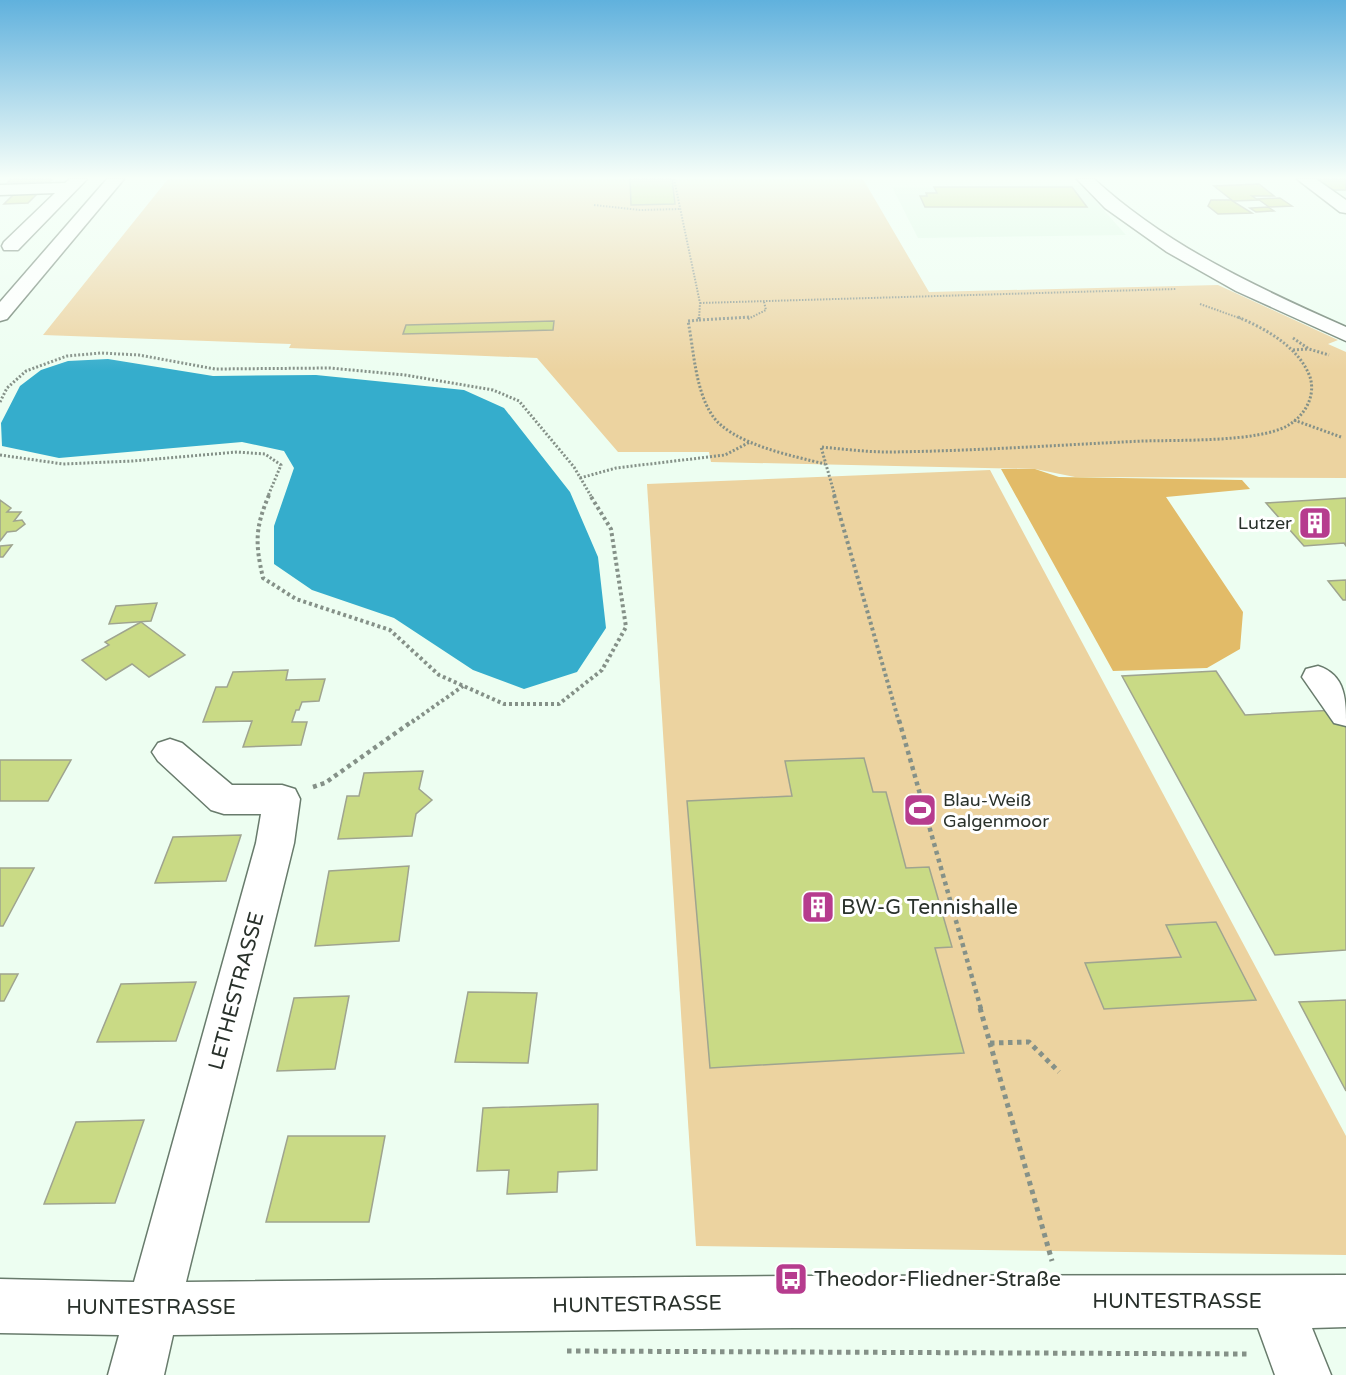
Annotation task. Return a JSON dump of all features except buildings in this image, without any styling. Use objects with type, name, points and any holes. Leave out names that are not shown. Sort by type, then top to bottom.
[{"type":"street","points":[[0,315],[60,243]]},
{"type":"street","points":[[1170,243],[1246,290],[1346,335]]},
{"type":"street","points":[[6,246],[58,246]]},
{"type":"street","points":[[1318,677],[1346,714]]},
{"type":"street","points":[[170,752],[224,800],[282,798]]},
{"type":"street","name":"LETHESTRASSE","points":[[152,1309],[275,843],[282,798]]},
{"type":"street","name":"HUNTESTRASSE","points":[[1275,1301],[1299,1364]]},
{"type":"street","name":"HUNTESTRASSE","points":[[0,1306],[152,1309],[1346,1301]]},
{"type":"street","points":[[136,1375],[152,1309]]},
{"type":"path","points":[[687,243],[700,303],[699,320]]},
{"type":"path","points":[[700,303],[1176,289]]},
{"type":"path","points":[[764,302],[766,310],[747,319],[688,321],[706,401],[713,418],[750,442],[826,464]]},
{"type":"path","points":[[1064,1302],[820,447],[887,452],[1226,438],[1287,426],[1312,401],[1314,389],[1306,368],[1293,350],[1272,334],[1200,304]]},
{"type":"path","points":[[1288,334],[1309,349]]},
{"type":"path","points":[[1293,350],[1309,349],[1333,355]]},
{"type":"path","points":[[0,402],[7,388],[26,370],[67,356],[101,353],[139,355],[214,369],[330,368],[405,375],[464,383],[494,390],[519,400],[574,467],[611,529],[626,627],[602,670],[559,704],[504,704],[439,675],[390,630],[296,599],[263,578],[256,548],[260,517],[282,465],[265,454],[237,452],[133,461],[63,464],[0,455]]},
{"type":"path","points":[[1294,420],[1341,437]]},
{"type":"path","points":[[580,478],[616,468],[725,455],[750,442]]},
{"type":"path","points":[[282,798],[325,783],[464,686]]},
{"type":"path","points":[[990,1043],[1029,1042],[1059,1072]]},
{"type":"path","points":[[559,1351],[1299,1364]]},
{"type":"shaded area","points":[[117,243],[900,243],[929,292],[1218,285],[1338,340],[1328,344],[1346,352],[1346,478],[1075,477],[1035,469],[711,462],[709,452],[618,452],[537,358],[289,348],[291,344],[43,335]]},
{"type":"shaded area","points":[[1001,469],[1035,469],[1059,477],[1242,480],[1250,489],[1166,497],[1243,612],[1240,649],[1207,668],[1113,671]]},
{"type":"shaded area","name":"Blau-Weiß Galgenmoor","points":[[990,470],[1346,1136],[1346,1255],[696,1246],[647,484]]},
{"type":"water","points":[[108,359],[213,376],[316,375],[464,390],[504,408],[570,492],[598,557],[606,628],[577,672],[524,689],[473,670],[394,618],[312,590],[274,564],[274,526],[294,468],[284,451],[242,442],[59,458],[2,446],[1,423],[20,386],[41,370],[68,361]]},
{"type":"place","name":"Lutzer","points":[[1315,523]]},
{"type":"place","name":"Blau-Weiß Galgenmoor","points":[[920,810]]},
{"type":"place","name":"BW-G Tennishalle","points":[[818,907]]},
{"type":"place","name":"Theodor-Fliedner-Straße","points":[[791,1279]]}]
